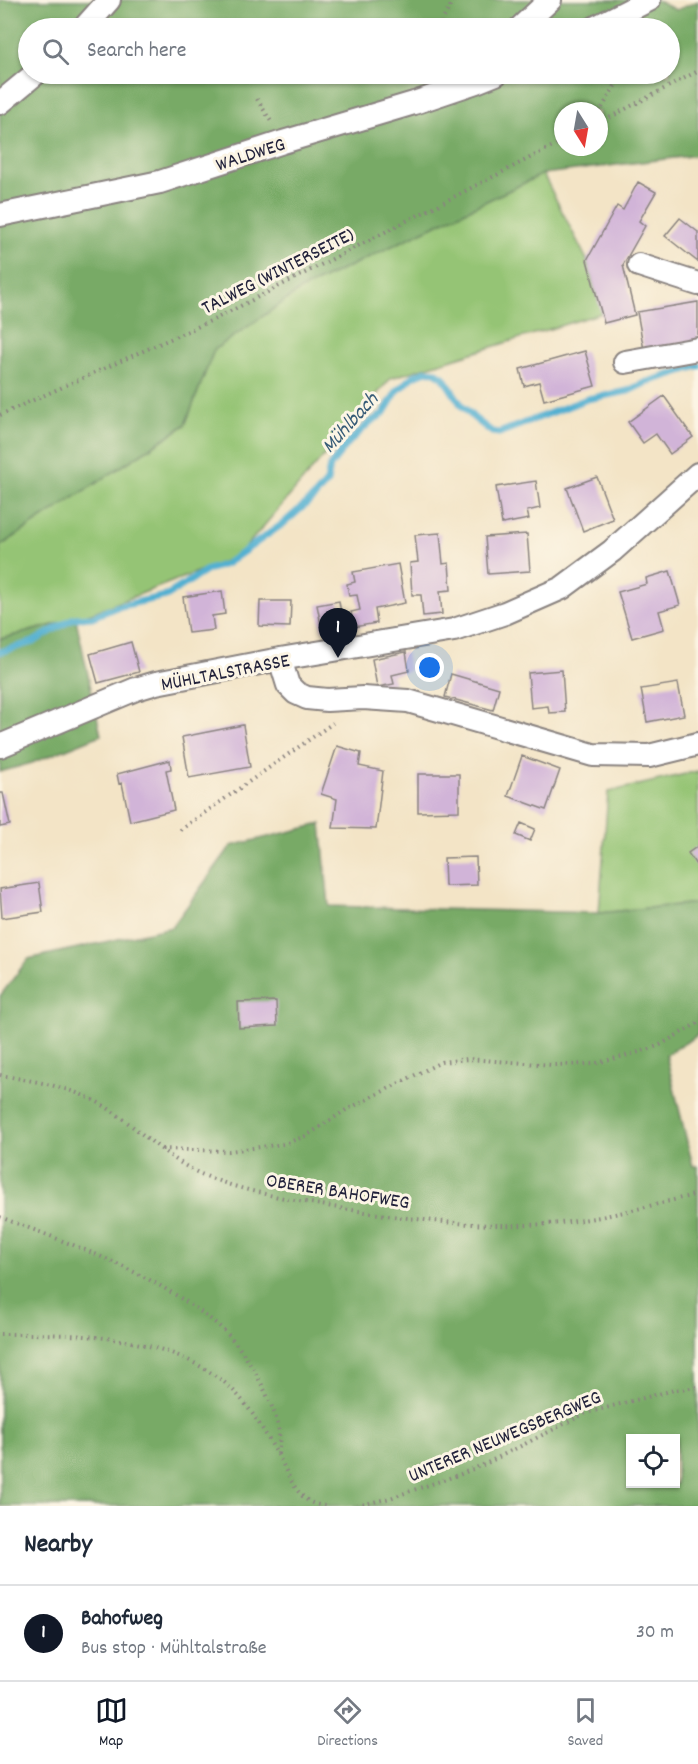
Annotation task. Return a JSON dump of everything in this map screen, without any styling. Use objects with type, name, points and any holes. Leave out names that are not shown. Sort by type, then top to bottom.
[{"type":"street","points":[[93,18],[109,0]]},
{"type":"street","points":[[531,18],[550,0]]},
{"type":"street","points":[[614,18],[649,0]]},
{"type":"street","points":[[0,103],[23,84]]},
{"type":"street","name":"WALDWEG","points":[[0,214],[160,182],[453,84]]},
{"type":"street","points":[[639,265],[698,284]]},
{"type":"street","points":[[625,362],[698,349]]},
{"type":"street","name":"MÜHLTALSTRASSE","points":[[0,746],[146,686],[280,659],[454,630],[506,613],[562,588],[612,550],[698,474]]},
{"type":"street","points":[[280,659],[286,681],[300,696],[316,699],[392,699],[425,705],[593,755],[649,756],[698,744]]},
{"type":"path","points":[[444,18],[454,0]]},
{"type":"path","points":[[680,80],[698,70]]},
{"type":"path","points":[[606,102],[616,84]]},
{"type":"path","points":[[608,119],[672,84]]},
{"type":"path","name":"TALWEG (WINTERSEITE)","points":[[0,415],[217,318],[554,146]]},
{"type":"path","points":[[180,830],[342,717],[363,698]]},
{"type":"path","points":[[162,1149],[230,1151],[284,1144],[306,1136],[346,1110],[441,1062],[468,1059],[553,1065],[593,1064],[653,1048],[698,1023]]},
{"type":"path","name":"OBERER BAHOFWEG","points":[[0,1075],[62,1087],[80,1094],[112,1111],[162,1149],[200,1173],[243,1188],[302,1202],[482,1225],[530,1225],[586,1220],[698,1194]]},
{"type":"path","points":[[0,1218],[110,1260],[148,1278],[220,1327],[245,1356],[271,1404],[280,1437],[278,1455]]},
{"type":"path","points":[[0,1334],[85,1335],[113,1339],[184,1358],[202,1367],[236,1392],[278,1455],[297,1489],[307,1500],[325,1506]]},
{"type":"path","name":"UNTERER NEUWEGSBERGWEG","points":[[357,1506],[390,1498],[461,1474],[586,1413],[674,1390],[698,1388]]},
{"type":"green space","points":[[0,0],[656,0],[676,10],[698,1],[698,155],[543,174],[302,289],[214,350],[185,425],[0,546]]},
{"type":"green space","points":[[543,174],[587,260],[602,313],[391,378],[238,556],[76,619],[0,639],[0,546],[185,425],[214,350],[302,289]]},
{"type":"green space","points":[[76,619],[101,735],[32,763],[0,772],[0,639]]},
{"type":"green space","points":[[698,771],[698,903],[599,913],[608,792]]},
{"type":"green space","points":[[321,824],[329,906],[599,913],[698,903],[698,1035],[666,1055],[693,1166],[698,1166],[698,1506],[0,1506],[0,996],[28,959],[172,927],[231,846]]},
{"type":"building","points":[[638,182],[656,192],[639,221],[645,226],[623,265],[635,315],[604,323],[587,260],[617,206],[623,210]]},
{"type":"building","points":[[680,218],[698,232],[698,262],[665,236]]},
{"type":"building","points":[[698,302],[698,341],[644,350],[637,312]]},
{"type":"building","points":[[585,351],[595,386],[544,400],[539,382],[524,386],[520,369]]},
{"type":"building","points":[[664,396],[693,437],[670,454],[656,434],[643,443],[628,422]]},
{"type":"building","points":[[597,477],[613,519],[583,531],[567,488]]},
{"type":"building","points":[[536,481],[540,508],[527,511],[529,519],[502,524],[496,487]]},
{"type":"building","points":[[440,533],[443,564],[449,563],[451,590],[440,591],[442,614],[423,616],[421,595],[412,595],[410,563],[418,562],[415,535]]},
{"type":"building","points":[[527,534],[530,571],[488,574],[485,537]]},
{"type":"building","points":[[398,564],[405,603],[375,609],[377,623],[354,627],[351,612],[360,610],[357,595],[349,596],[347,584],[355,582],[353,572]]},
{"type":"building","points":[[670,571],[680,605],[659,611],[664,629],[632,638],[618,592],[647,584],[646,578]]},
{"type":"building","points":[[222,591],[225,614],[212,616],[214,630],[188,633],[183,597]]},
{"type":"building","points":[[260,601],[291,601],[290,627],[259,626]]},
{"type":"building","points":[[339,601],[343,626],[322,630],[317,605]]},
{"type":"building","points":[[131,642],[139,672],[98,683],[90,654]]},
{"type":"building","points":[[406,652],[409,671],[392,675],[394,684],[377,687],[372,659]]},
{"type":"building","points":[[562,670],[565,712],[549,713],[548,706],[531,708],[528,673]]},
{"type":"building","points":[[451,674],[499,688],[493,710],[445,697]]},
{"type":"building","points":[[678,683],[684,715],[647,722],[641,689]]},
{"type":"building","points":[[243,725],[250,767],[189,778],[182,737]]},
{"type":"building","points":[[337,746],[361,753],[359,766],[383,771],[376,829],[333,828],[337,799],[321,794]]},
{"type":"building","points":[[522,756],[560,770],[546,810],[508,796]]},
{"type":"building","points":[[170,760],[171,769],[166,770],[174,810],[130,821],[122,783],[119,784],[117,774]]},
{"type":"building","points":[[418,774],[459,774],[459,811],[418,812]]},
{"type":"building","points":[[0,793],[3,793],[10,825],[0,827]]},
{"type":"building","points":[[521,823],[535,829],[530,841],[516,835]]},
{"type":"building","points":[[698,846],[698,868],[688,853]]},
{"type":"building","points":[[476,857],[477,885],[445,886],[444,858]]},
{"type":"building","points":[[39,883],[43,912],[2,918],[0,889]]},
{"type":"building","points":[[276,1001],[277,1026],[239,1028],[238,1002]]},
{"type":"waterway","name":"Mühlbach","points":[[0,652],[33,642],[74,618],[92,617],[116,607],[166,596],[207,570],[226,564],[284,523],[315,496],[327,482],[330,466],[348,443],[370,422],[383,414],[397,391],[414,376],[426,371],[435,372],[443,377],[462,406],[492,432],[499,433],[587,399],[628,391],[647,382],[698,366]]},
{"type":"place","name":"Bahofweg","points":[[338,658]]}]
